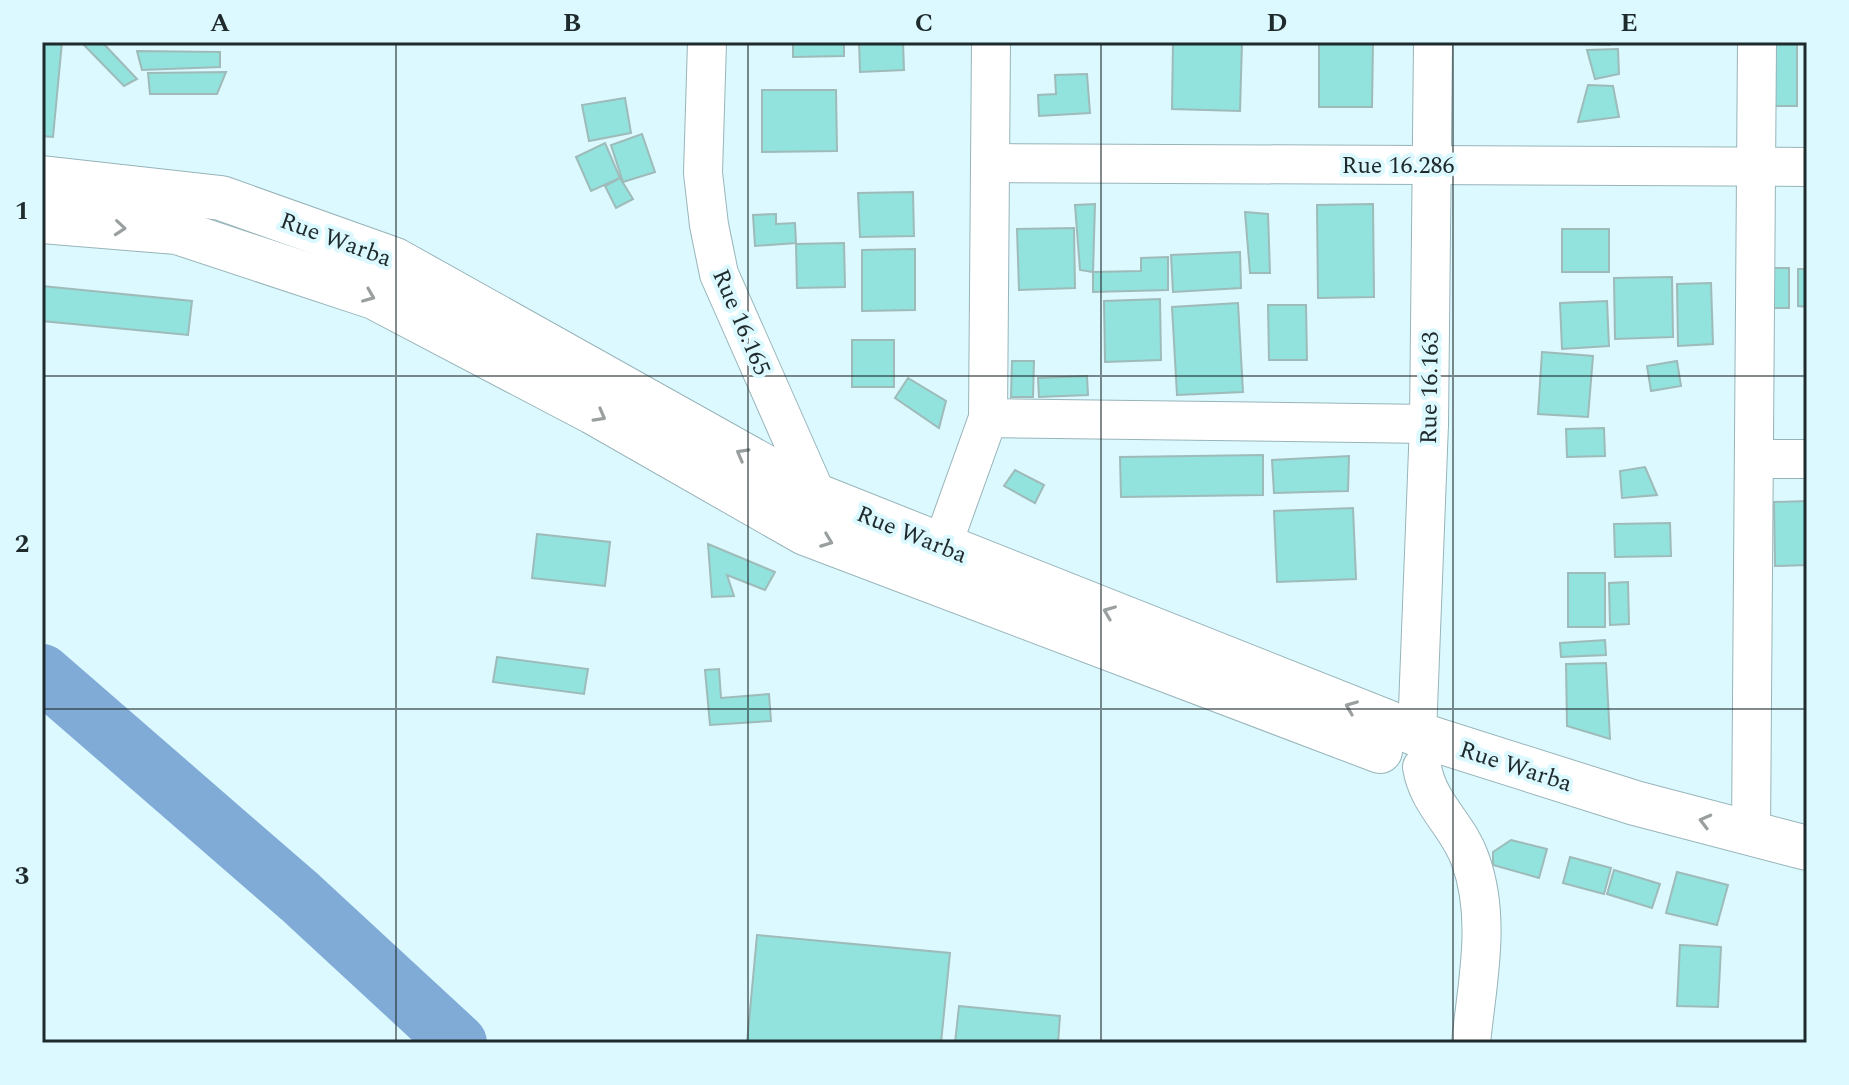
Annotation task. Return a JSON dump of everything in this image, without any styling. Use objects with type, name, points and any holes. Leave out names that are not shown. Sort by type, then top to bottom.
[{"type":"main road","name":"Rue Warba","points":[[42,178],[221,198],[395,260],[817,496],[942,546],[1420,750],[1807,848]]},
{"type":"main road","points":[[42,221],[177,232],[374,297],[593,412],[805,533],[1420,750],[1807,880]]},
{"type":"street","name":"Rue 16.165","points":[[707,42],[703,173],[719,274],[817,496]]},
{"type":"street","points":[[942,546],[988,418],[991,42]]},
{"type":"street","name":"Rue 16.163","points":[[1420,750],[1429,424],[1433,42]]},
{"type":"street","points":[[1751,834],[1757,42]]},
{"type":"street","name":"Rue 16.286","points":[[990,163],[1807,167]]},
{"type":"street","points":[[988,418],[1429,424]]},
{"type":"street","points":[[1755,459],[1807,459]]},
{"type":"street","points":[[1420,750],[1425,786],[1460,835],[1480,894],[1483,924],[1471,1043]]},
{"type":"building","points":[[42,42],[62,42],[53,137],[42,136]]},
{"type":"building","points":[[81,42],[102,42],[137,79],[124,86]]},
{"type":"building","points":[[793,42],[844,42],[844,56],[793,57]]},
{"type":"building","points":[[859,42],[903,42],[904,70],[860,72]]},
{"type":"building","points":[[1173,42],[1242,42],[1240,111],[1172,109]]},
{"type":"building","points":[[1319,42],[1373,42],[1372,107],[1319,107]]},
{"type":"building","points":[[1521,42],[1610,42],[1610,45]]},
{"type":"building","points":[[1775,42],[1797,42],[1797,106],[1775,106]]},
{"type":"building","points":[[1618,49],[1619,74],[1595,79],[1587,50]]},
{"type":"building","points":[[137,51],[220,52],[220,67],[142,70]]},
{"type":"building","points":[[226,72],[217,94],[150,94],[148,73]]},
{"type":"building","points":[[1087,74],[1090,113],[1039,116],[1038,95],[1056,94],[1055,75]]},
{"type":"building","points":[[1588,85],[1613,86],[1619,117],[1578,122]]},
{"type":"building","points":[[762,90],[836,90],[837,151],[762,152]]},
{"type":"building","points":[[625,98],[631,133],[589,141],[582,105]]},
{"type":"building","points":[[642,134],[655,172],[623,182],[611,145]]},
{"type":"building","points":[[605,143],[620,178],[591,191],[576,157]]},
{"type":"building","points":[[620,178],[633,199],[616,208],[605,186]]},
{"type":"building","points":[[913,192],[914,236],[860,237],[858,193]]},
{"type":"building","points":[[1095,204],[1093,272],[1080,270],[1075,205]]},
{"type":"building","points":[[1373,204],[1374,297],[1318,298],[1317,205]]},
{"type":"building","points":[[1245,212],[1268,214],[1270,273],[1250,273]]},
{"type":"building","points":[[776,214],[776,224],[795,223],[796,243],[755,246],[753,215]]},
{"type":"building","points":[[1074,228],[1075,288],[1019,290],[1017,229]]},
{"type":"building","points":[[1562,229],[1609,229],[1609,272],[1562,272]]},
{"type":"building","points":[[844,243],[845,287],[797,288],[796,244]]},
{"type":"building","points":[[915,249],[915,310],[862,311],[862,250]]},
{"type":"building","points":[[1240,252],[1241,288],[1173,292],[1171,255]]},
{"type":"building","points":[[1168,257],[1168,290],[1093,292],[1093,272],[1141,271],[1141,258]]},
{"type":"building","points":[[1772,268],[1789,268],[1789,308],[1772,308]]},
{"type":"building","points":[[1798,269],[1807,269],[1807,307],[1798,306]]},
{"type":"building","points":[[1672,277],[1673,337],[1615,339],[1614,278]]},
{"type":"building","points":[[1711,283],[1713,344],[1678,346],[1677,284]]},
{"type":"building","points":[[42,286],[192,301],[188,335],[42,321]]},
{"type":"building","points":[[1160,299],[1161,360],[1105,362],[1104,301]]},
{"type":"building","points":[[1607,301],[1609,346],[1562,349],[1560,303]]},
{"type":"building","points":[[1238,303],[1243,392],[1177,395],[1172,307]]},
{"type":"building","points":[[1268,305],[1306,305],[1307,360],[1269,360]]},
{"type":"building","points":[[852,340],[894,340],[894,387],[852,387]]},
{"type":"building","points":[[1542,352],[1593,356],[1588,417],[1538,414]]},
{"type":"building","points":[[1012,361],[1034,361],[1033,397],[1011,397]]},
{"type":"building","points":[[1677,361],[1681,386],[1651,391],[1647,366]]},
{"type":"building","points":[[1087,376],[1088,395],[1039,397],[1038,378]]},
{"type":"building","points":[[908,378],[946,401],[939,428],[895,398]]},
{"type":"building","points":[[1604,428],[1605,456],[1567,457],[1566,429]]},
{"type":"building","points":[[1263,455],[1263,495],[1121,497],[1120,457]]},
{"type":"building","points":[[1349,456],[1348,491],[1274,493],[1272,460]]},
{"type":"building","points":[[1645,467],[1657,495],[1622,498],[1620,471]]},
{"type":"building","points":[[1015,470],[1044,485],[1035,503],[1004,486]]},
{"type":"building","points":[[1807,501],[1807,565],[1775,566],[1774,502]]},
{"type":"building","points":[[1353,508],[1356,579],[1277,582],[1274,511]]},
{"type":"building","points":[[1670,523],[1671,556],[1615,557],[1614,524]]},
{"type":"building","points":[[537,534],[610,542],[605,586],[532,578]]},
{"type":"building","points":[[708,544],[775,572],[765,590],[727,575],[734,596],[712,597]]},
{"type":"building","points":[[1568,573],[1605,573],[1605,627],[1568,627]]},
{"type":"building","points":[[1628,582],[1629,624],[1610,625],[1609,583]]},
{"type":"building","points":[[1605,640],[1606,655],[1561,657],[1560,643]]},
{"type":"building","points":[[497,657],[588,669],[584,694],[493,682]]},
{"type":"building","points":[[1606,663],[1610,739],[1567,726],[1566,664]]},
{"type":"building","points":[[719,669],[721,698],[769,694],[771,721],[710,725],[705,670]]},
{"type":"building","points":[[1511,840],[1547,849],[1539,878],[1493,865],[1493,852]]},
{"type":"building","points":[[1570,857],[1611,868],[1604,894],[1563,883]]},
{"type":"building","points":[[1614,870],[1660,884],[1652,908],[1607,894]]},
{"type":"building","points":[[1677,872],[1728,885],[1717,925],[1666,913]]},
{"type":"building","points":[[757,935],[950,953],[941,1043],[747,1043]]},
{"type":"building","points":[[1680,945],[1721,947],[1718,1007],[1677,1006]]},
{"type":"building","points":[[959,1006],[1060,1016],[1058,1043],[955,1043]]},
{"type":"waterway","points":[[42,673],[300,897],[458,1043]]}]
